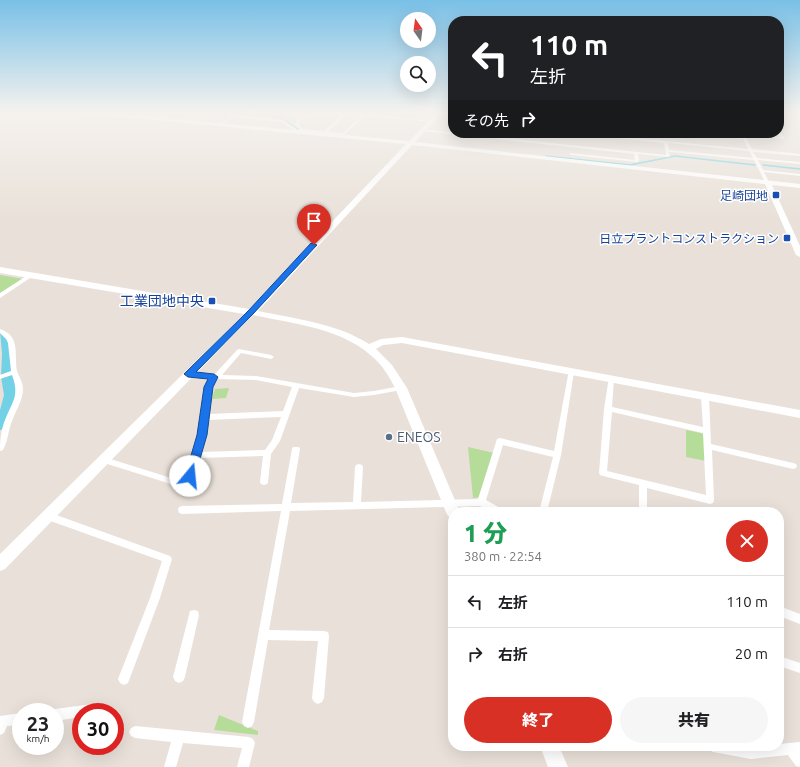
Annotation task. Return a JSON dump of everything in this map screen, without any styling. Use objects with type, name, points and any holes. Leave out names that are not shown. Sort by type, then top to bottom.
[{"type":"street","points":[[0,564],[250,312],[405,148]]},
{"type":"street","points":[[465,148],[637,161],[636,152]]},
{"type":"street","points":[[571,157],[573,148]]},
{"type":"street","points":[[592,148],[668,156],[667,148]]},
{"type":"street","points":[[721,148],[800,156]]},
{"type":"street","points":[[750,148],[800,255]]},
{"type":"street","points":[[667,151],[800,164]]},
{"type":"street","points":[[571,157],[800,186]]},
{"type":"street","points":[[762,171],[800,175]]},
{"type":"street","points":[[0,270],[250,312],[330,329],[353,338],[369,348],[388,368],[401,388],[451,507]]},
{"type":"street","points":[[0,296],[31,275]]},
{"type":"street","points":[[0,331],[8,336],[11,341],[14,354],[14,372],[19,382],[20,392],[7,422],[0,448]]},
{"type":"street","points":[[369,348],[381,342],[402,340],[800,414]]},
{"type":"street","points":[[104,460],[187,486],[206,417],[209,387],[215,377],[239,351],[271,357]]},
{"type":"street","points":[[1,377],[14,372]]},
{"type":"street","points":[[544,507],[557,455],[571,372]]},
{"type":"street","points":[[188,374],[215,377],[256,378],[354,394],[374,393],[401,388]]},
{"type":"street","points":[[611,379],[602,473],[710,500],[705,397]]},
{"type":"street","points":[[264,482],[267,453],[276,441],[296,385]]},
{"type":"street","points":[[608,409],[707,432]]},
{"type":"street","points":[[206,417],[286,414]]},
{"type":"street","points":[[481,502],[500,441],[557,455]]},
{"type":"street","points":[[708,446],[793,466]]},
{"type":"street","points":[[248,722],[296,449]]},
{"type":"street","points":[[196,455],[267,453]]},
{"type":"street","points":[[357,505],[359,467]]},
{"type":"street","points":[[643,483],[643,507]]},
{"type":"street","points":[[182,510],[436,504],[451,507],[481,502],[490,507]]},
{"type":"street","points":[[48,516],[167,559],[156,598],[124,679]]},
{"type":"street","points":[[784,613],[800,619]]},
{"type":"street","points":[[179,677],[194,615]]},
{"type":"street","points":[[263,635],[324,636],[318,698]]},
{"type":"street","points":[[784,663],[800,668]]},
{"type":"street","points":[[0,729],[3,721],[12,720]]},
{"type":"street","points":[[135,732],[249,743],[244,767]]},
{"type":"street","points":[[170,767],[179,737]]},
{"type":"street","points":[[784,749],[796,748],[800,762]]},
{"type":"street","points":[[552,751],[558,767]]},
{"type":"street","points":[[740,751],[751,753],[769,751]]},
{"type":"green space","points":[[0,275],[23,279],[0,295]]},
{"type":"green space","points":[[229,388],[226,398],[212,399],[215,389]]},
{"type":"green space","points":[[686,430],[705,434],[706,461],[686,457]]},
{"type":"green space","points":[[468,447],[494,453],[480,497],[473,498]]},
{"type":"green space","points":[[219,715],[258,731],[258,735],[214,730]]},
{"type":"waterway","points":[[546,156],[630,165],[675,156],[755,165]]},
{"type":"waterway","points":[[763,165],[800,169]]},
{"type":"waterway","points":[[0,335],[7,344],[8,349],[8,377],[11,395],[9,407],[0,425]]},
{"type":"place","name":"足崎団地","points":[[776,195]]},
{"type":"place","name":"日立プラントコンストラクション","points":[[787,238]]},
{"type":"place","name":"工業団地中央","points":[[212,301]]},
{"type":"place","name":"ENEOS","points":[[389,437]]},
{"type":"route","points":[[190,476],[206,417],[209,387],[214,377],[188,374],[314,245]]}]
